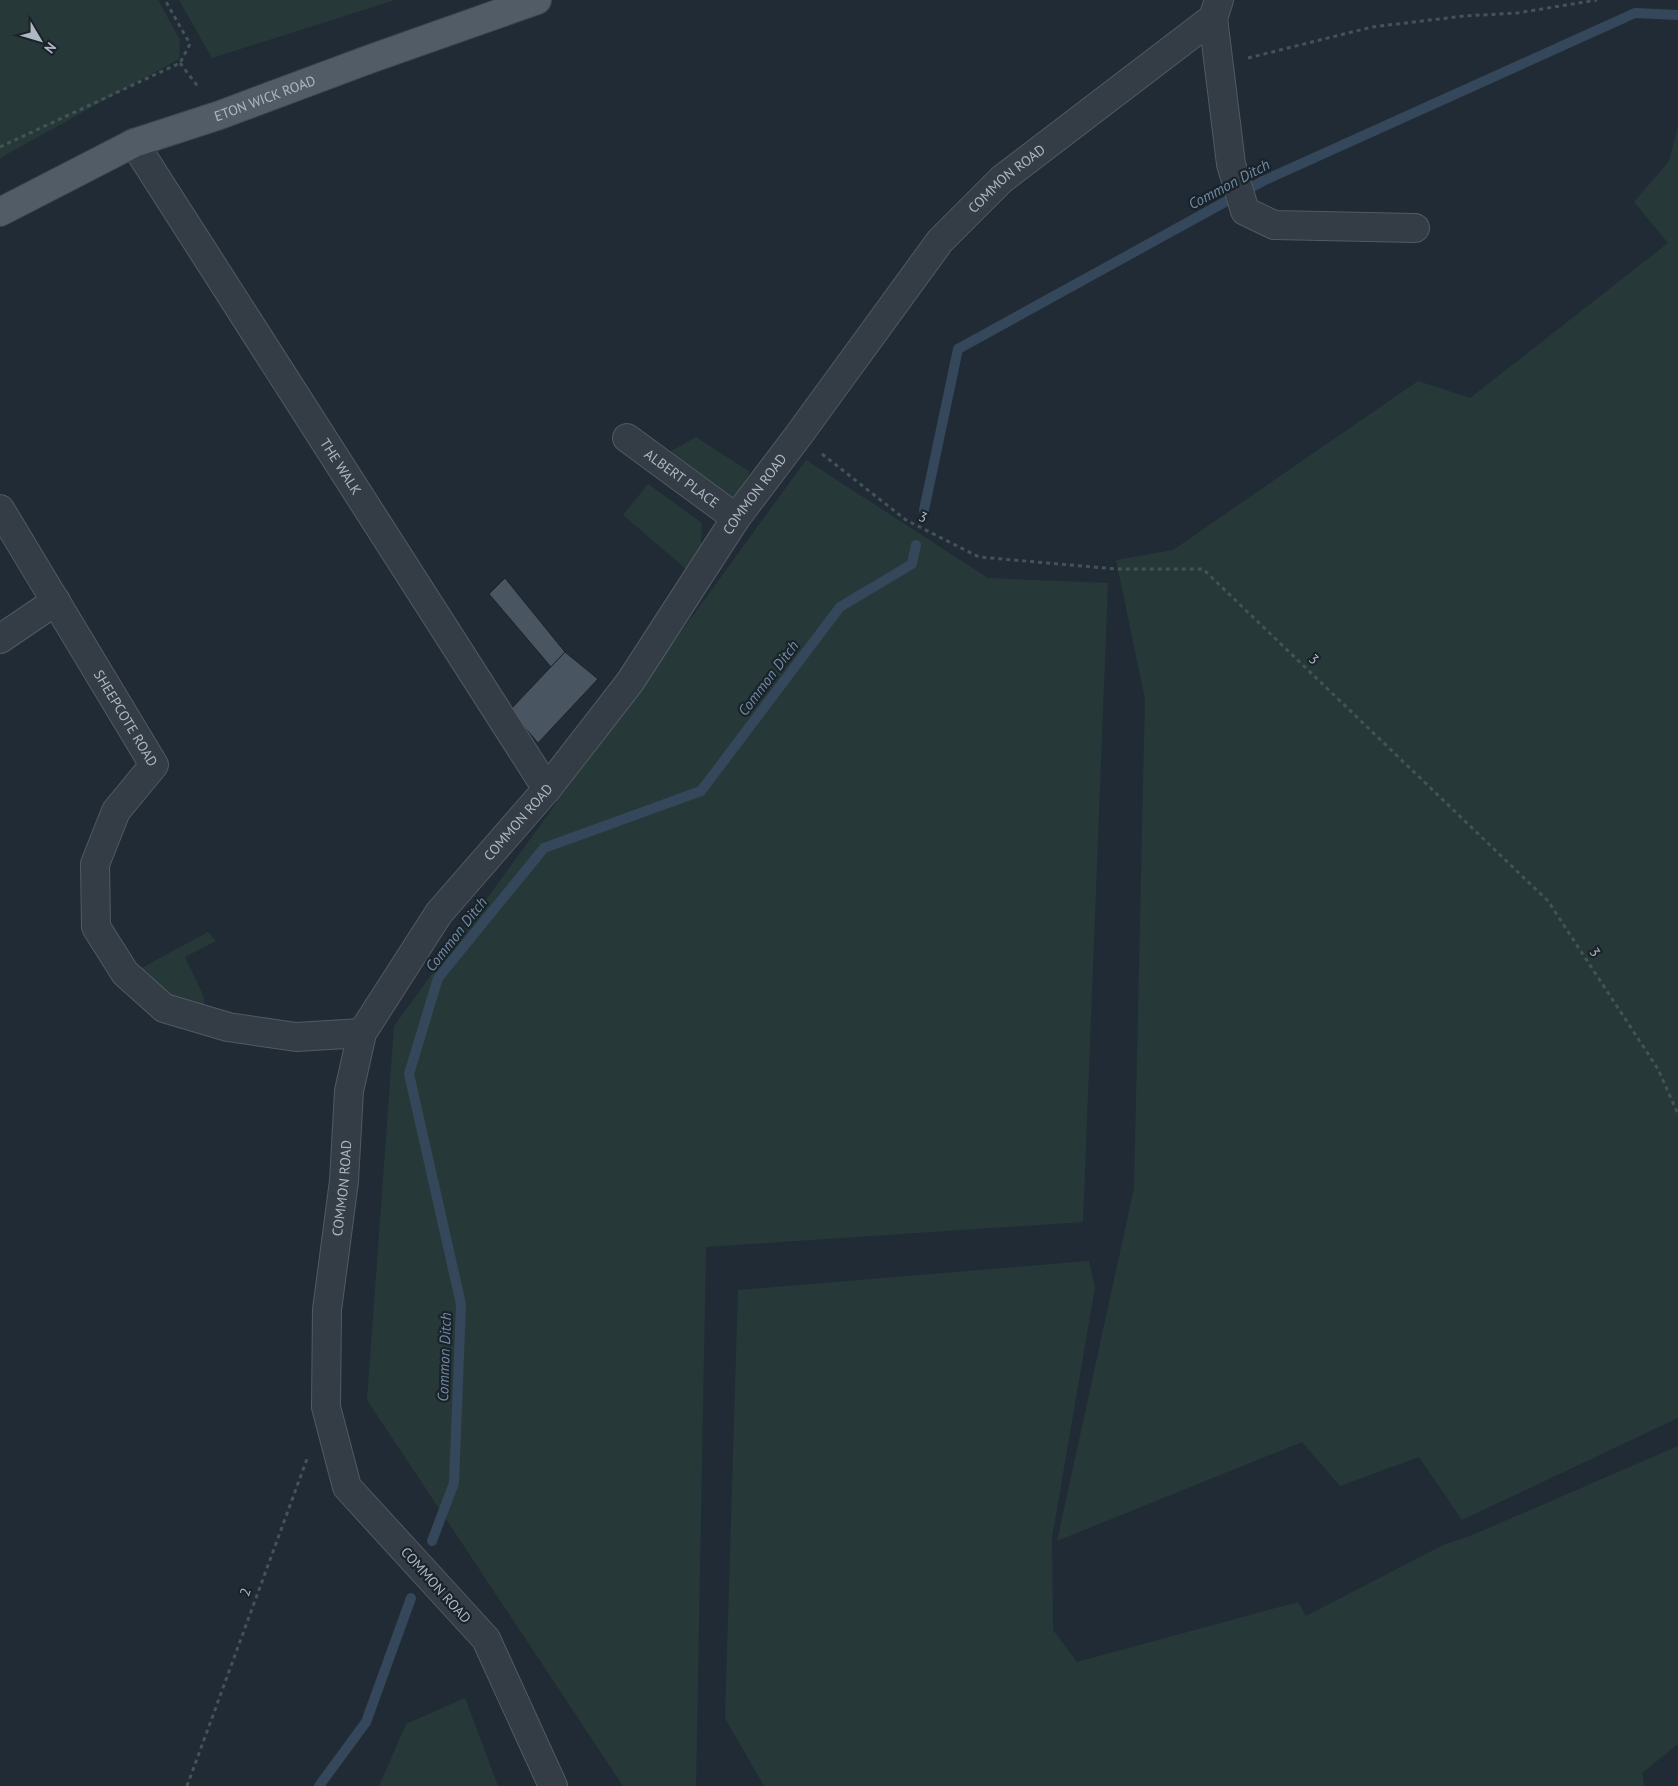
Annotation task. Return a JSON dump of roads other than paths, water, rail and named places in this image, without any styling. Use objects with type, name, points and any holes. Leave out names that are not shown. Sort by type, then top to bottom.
[{"type":"main road","name":"ETON WICK ROAD","points":[[0,212],[134,143],[220,115],[537,0]]},
{"type":"street","points":[[1216,9],[1217,60],[1231,164],[1245,211],[1274,224],[1415,228]]},
{"type":"street","name":"COMMON ROAD","points":[[553,1786],[486,1639],[346,1487],[326,1407],[327,1310],[344,1181],[349,1091],[362,1033],[439,913],[547,789],[630,682],[736,518],[940,241],[1002,179],[1216,9]]},
{"type":"street","name":"THE WALK","points":[[134,143],[547,789]]},
{"type":"street","name":"ALBERT PLACE","points":[[627,438],[736,518]]},
{"type":"street","name":"SHEEPCOTE ROAD","points":[[0,509],[154,765],[116,812],[95,864],[96,927],[125,973],[164,1008],[228,1028],[296,1037],[362,1033]]},
{"type":"street","points":[[0,639],[56,601]]},
{"type":"waterway","name":"Common Ditch","points":[[924,510],[958,349],[1263,181],[1635,13],[1678,15]]},
{"type":"waterway","name":"Common Ditch","points":[[432,1541],[454,1483],[461,1304],[409,1074],[438,978],[544,848],[701,791],[840,607],[912,564],[916,545]]},
{"type":"waterway","name":"Common Ditch","points":[[319,1786],[366,1722],[411,1598]]}]
